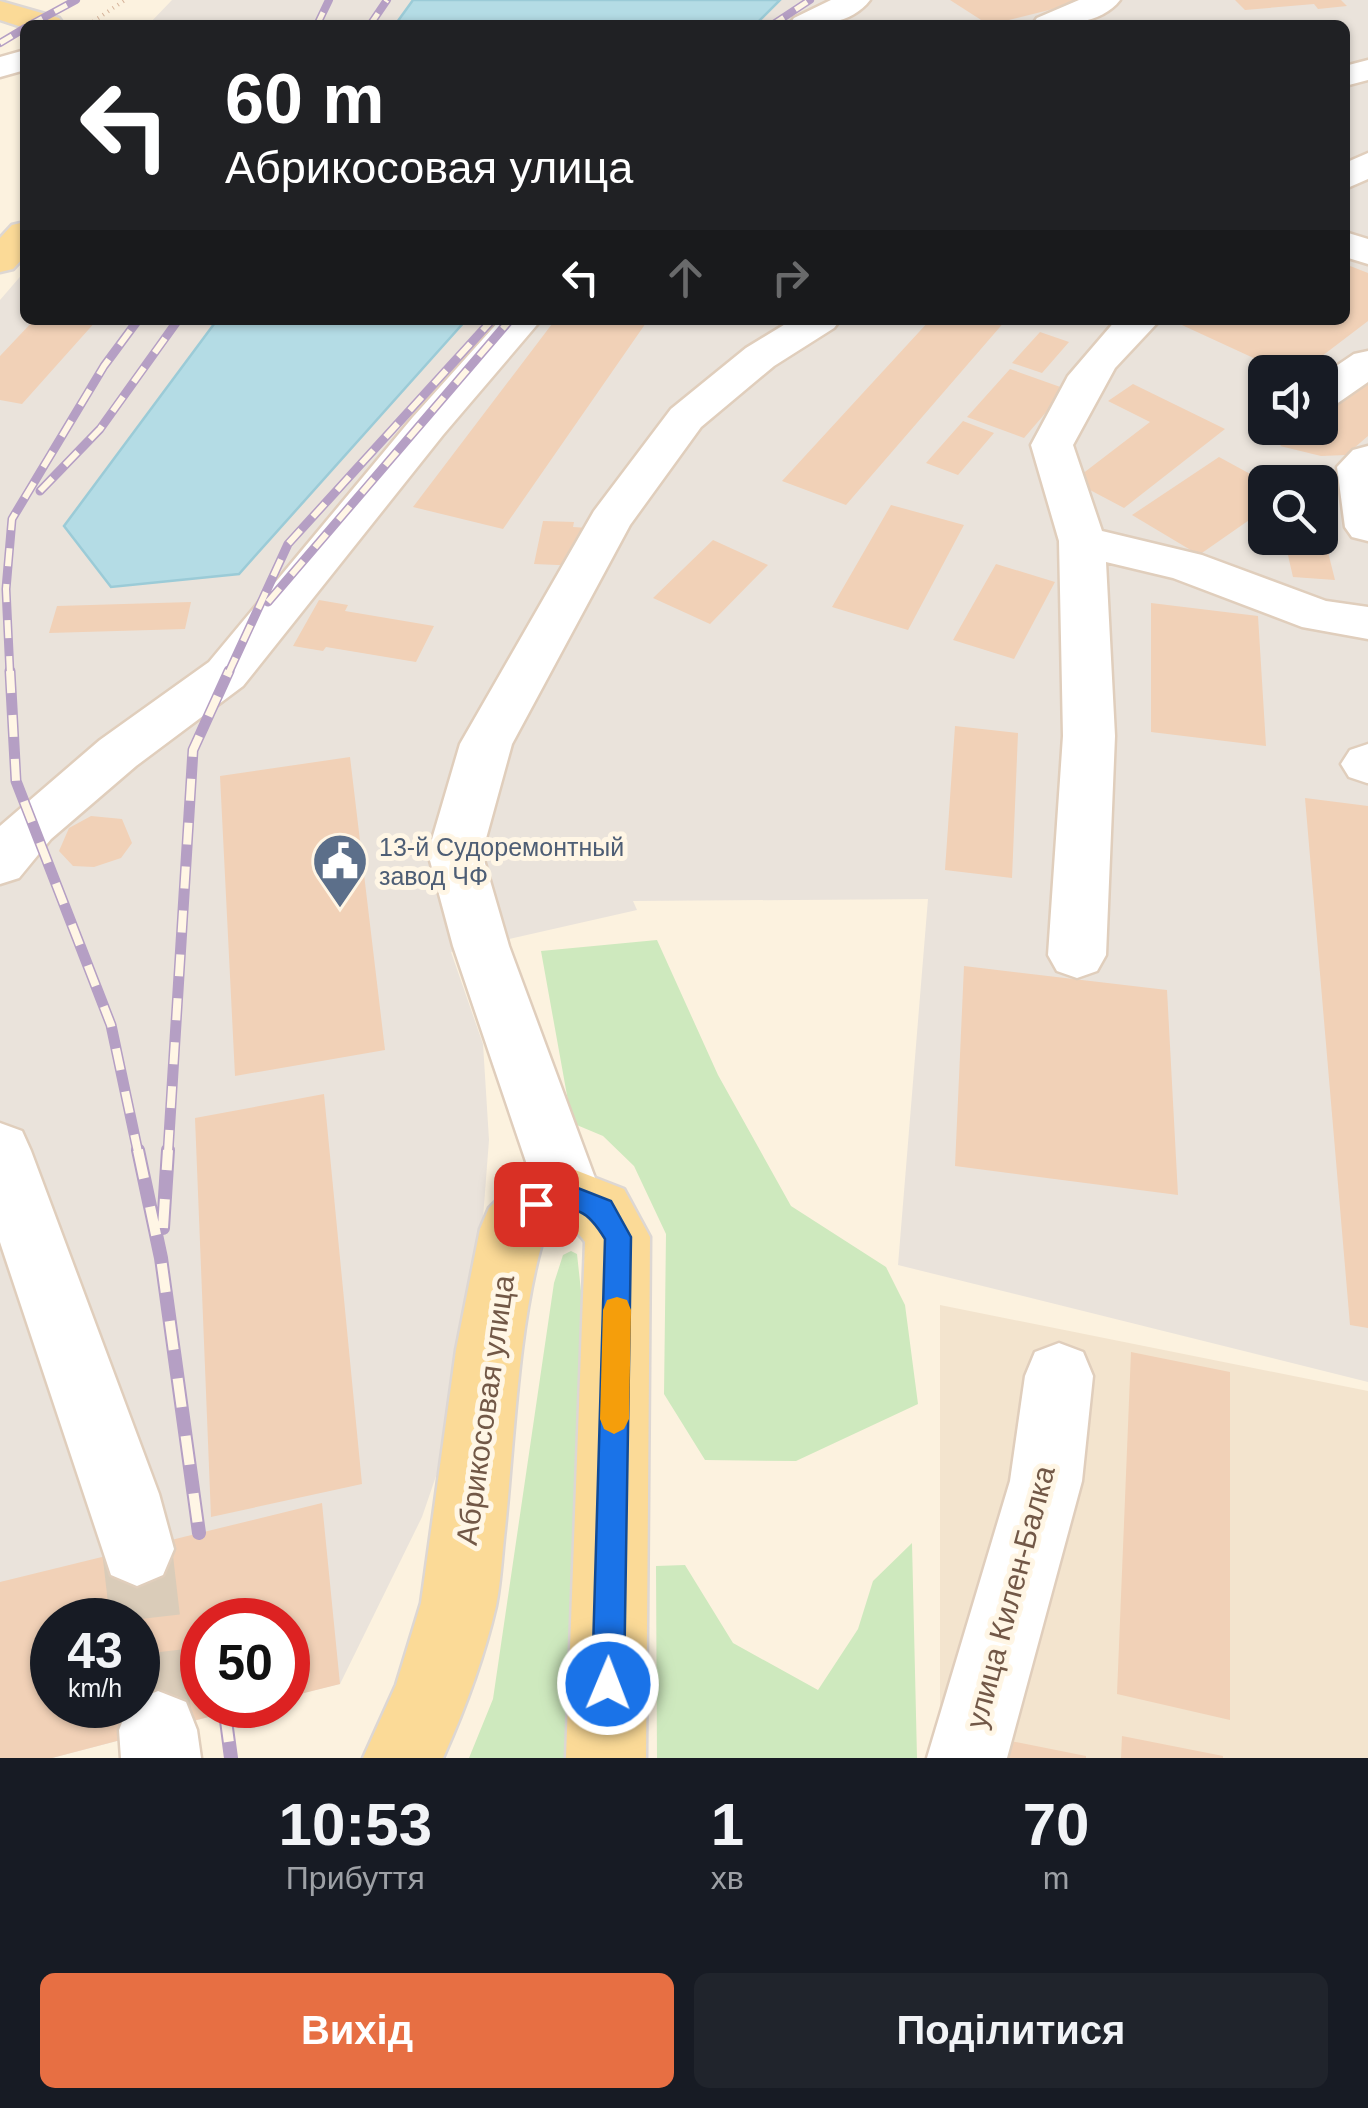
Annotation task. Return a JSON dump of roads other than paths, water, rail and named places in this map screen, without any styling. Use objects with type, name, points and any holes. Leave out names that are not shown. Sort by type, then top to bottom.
[{"type":"main road","points":[[0,10],[32,20]]},
{"type":"main road","points":[[0,260],[20,238]]},
{"type":"main road","points":[[570,1197],[601,1210],[618,1237],[606,1758]]},
{"type":"main road","name":"Абрикосовая улица","points":[[403,1758],[432,1694],[459,1602],[490,1350],[512,1229],[536,1204],[570,1197]]},
{"type":"street","points":[[815,20],[855,0]]},
{"type":"street","points":[[1059,20],[1105,0]]},
{"type":"street","points":[[0,863],[32,824],[118,753],[226,674],[428,426],[517,325]]},
{"type":"street","points":[[570,1197],[482,946],[455,853],[486,744],[610,521],[686,418],[760,356],[812,325]]},
{"type":"street","points":[[1077,955],[1089,736],[1082,541],[1052,445],[1082,386],[1115,338],[1133,325]]},
{"type":"street","points":[[1338,383],[1368,362]]},
{"type":"street","points":[[1368,459],[1359,467],[1368,526]]},
{"type":"street","points":[[1082,541],[1186,566],[1319,616],[1368,623]]},
{"type":"street","points":[[0,1150],[123,1494],[138,1549]]},
{"type":"street","name":"улица Килен-Балка","points":[[967,1758],[1046,1481],[1059,1376]]},
{"type":"water","points":[[413,0],[780,0],[760,20],[399,20]]},
{"type":"water","points":[[213,325],[462,325],[239,574],[111,587],[64,526]]},
{"type":"tunnel","points":[[137,1549],[158,1730]]},
{"type":"railway","points":[[39,20],[76,0]]},
{"type":"railway","points":[[319,20],[329,0]]},
{"type":"railway","points":[[373,20],[387,0]]},
{"type":"railway","points":[[780,20],[810,0]]},
{"type":"railway","points":[[0,43],[20,31]]},
{"type":"railway","points":[[10,674],[6,589],[12,519],[104,366],[134,325]]},
{"type":"railway","points":[[40,491],[100,429],[174,325]]},
{"type":"railway","points":[[228,674],[288,544],[487,325]]},
{"type":"railway","points":[[268,602],[506,325]]},
{"type":"railway","points":[[10,671],[16,781],[111,1025],[138,1152]]},
{"type":"railway","points":[[168,1152],[193,750],[229,671]]},
{"type":"railway","points":[[138,1150],[161,1258],[199,1533]]},
{"type":"railway","points":[[163,1228],[168,1150]]},
{"type":"railway","points":[[227,1728],[231,1758]]},
{"type":"place","name":"13-й Судоремонтный завод ЧФ","points":[[340,910]]}]
